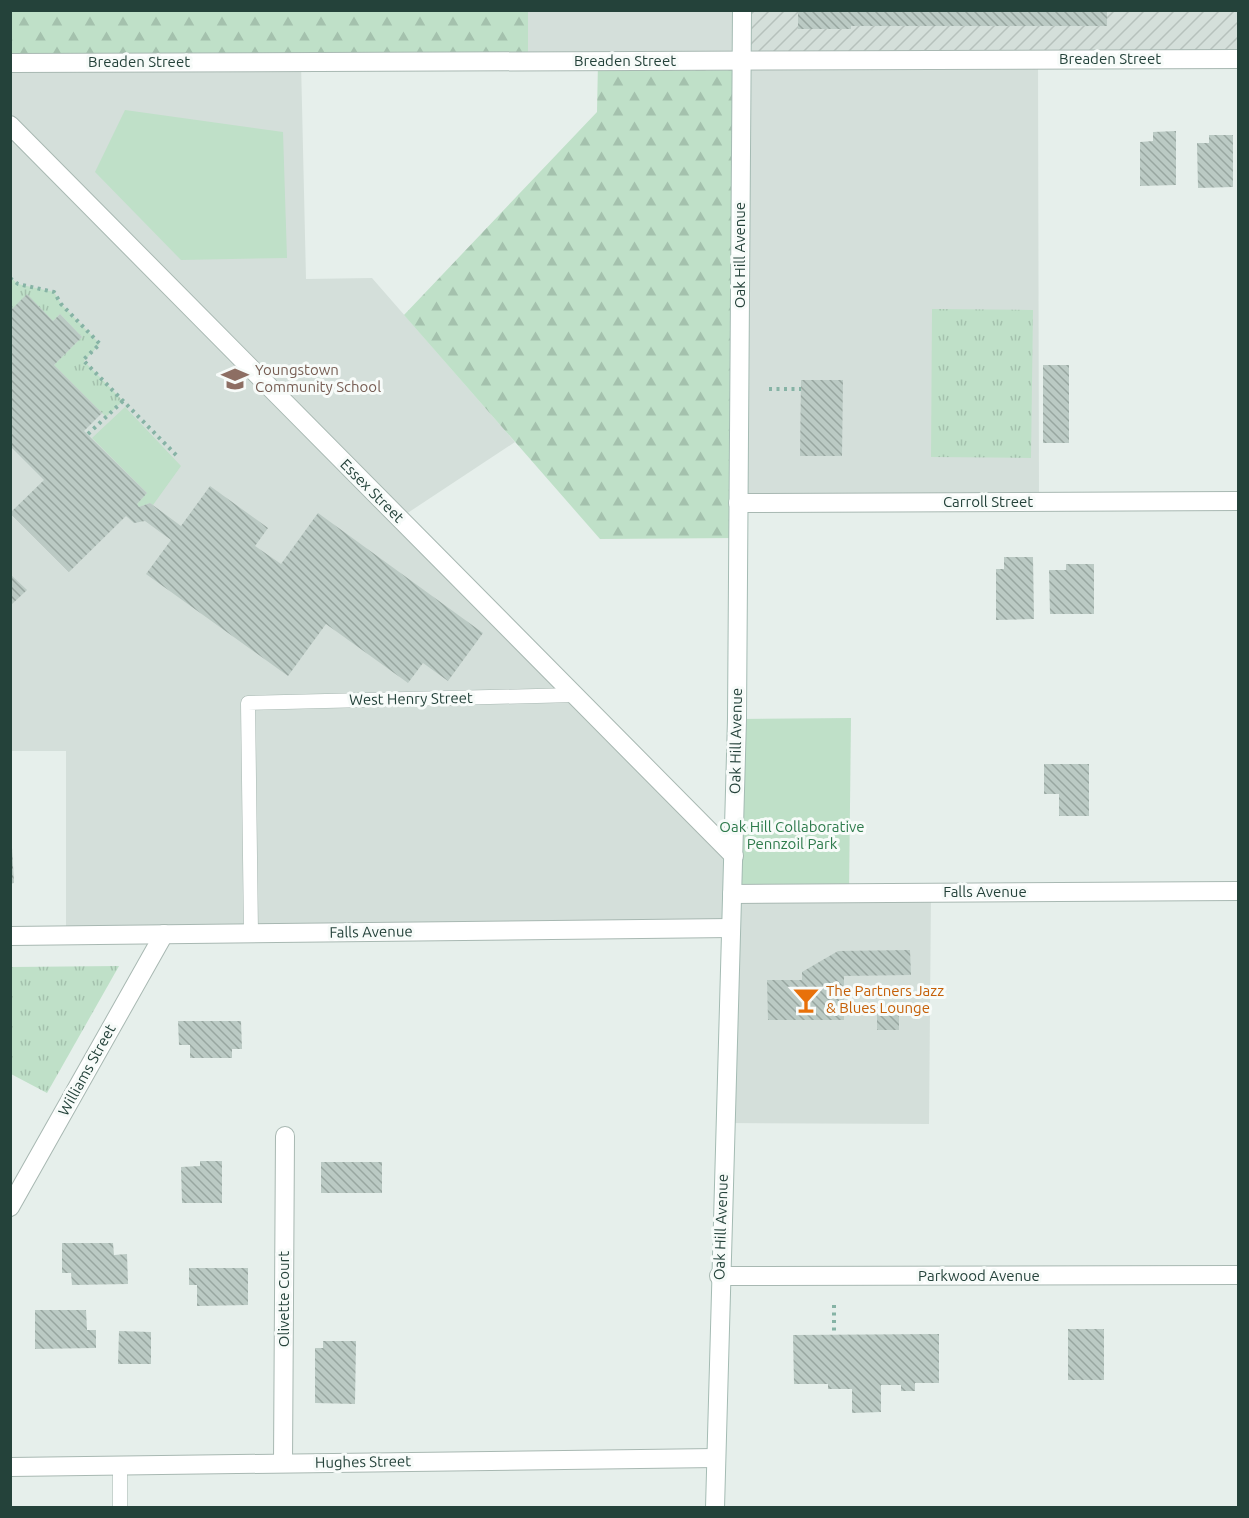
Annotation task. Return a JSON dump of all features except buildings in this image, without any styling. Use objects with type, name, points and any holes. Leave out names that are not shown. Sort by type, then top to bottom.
[{"type":"street","name":"Oak Hill Avenue","points":[[715,1508],[719,1276],[734,856],[742,10]]},
{"type":"street","name":"Breaden Street","points":[[10,63],[1239,59]]},
{"type":"street","name":"Essex Street","points":[[10,125],[734,856]]},
{"type":"street","name":"Carroll Street","points":[[738,503],[1239,501]]},
{"type":"street","name":"Falls Avenue","points":[[732,894],[1239,891]]},
{"type":"street","name":"Falls Avenue","points":[[10,936],[731,928]]},
{"type":"street","name":"Williams Street","points":[[10,1206],[164,934]]},
{"type":"street","name":"Olivette Court","points":[[283,1463],[285,1136]]},
{"type":"street","name":"Parkwood Avenue","points":[[719,1276],[1239,1275]]},
{"type":"street","name":"Hughes Street","points":[[10,1467],[716,1458]]},
{"type":"lane","name":"West Henry Street","points":[[250,933],[248,704],[574,695]]},
{"type":"lane","points":[[120,1465],[120,1508]]},
{"type":"path","points":[[10,278],[18,284],[54,292],[61,304],[100,344],[83,360],[179,458]]},
{"type":"path","points":[[769,389],[801,389]]},
{"type":"path","points":[[88,434],[123,401]]},
{"type":"path","points":[[834,1305],[834,1334]]},
{"type":"shaded area","points":[[510,11],[1238,11],[1038,60],[1039,502],[738,503],[741,61],[509,61]]},
{"type":"shaded area","points":[[742,11],[1238,11],[1238,59],[741,61]]},
{"type":"shaded area","points":[[301,62],[306,279],[372,278],[515,442],[400,518],[734,856],[732,893],[931,893],[929,1124],[725,1123],[731,928],[66,935],[66,751],[11,751],[10,63]]},
{"type":"green space","points":[[10,11],[528,11],[528,61],[11,63]]},
{"type":"green space","points":[[598,61],[741,61],[738,538],[600,539],[404,315],[597,112]]},
{"type":"green space","points":[[125,110],[283,132],[287,258],[181,260],[95,172]]},
{"type":"green space","points":[[11,278],[18,284],[54,292],[61,304],[100,344],[84,361],[123,401],[106,417],[54,365],[82,337],[60,314],[53,321],[27,295],[11,311]]},
{"type":"green space","points":[[932,309],[1033,310],[1031,458],[931,457]]},
{"type":"green space","points":[[125,407],[181,466],[153,505],[150,503],[139,507],[137,504],[147,493],[92,438]]},
{"type":"green space","name":"Oak Hill Collaborative Pennzoil Park","points":[[851,718],[849,893],[732,894],[737,719]]},
{"type":"green space","points":[[119,966],[47,1093],[11,1074],[11,967]]},
{"type":"place","name":"Youngstown Community School","points":[[235,379]]},
{"type":"place","name":"The Partners Jazz & Blues Lounge","points":[[806,1000]]}]
